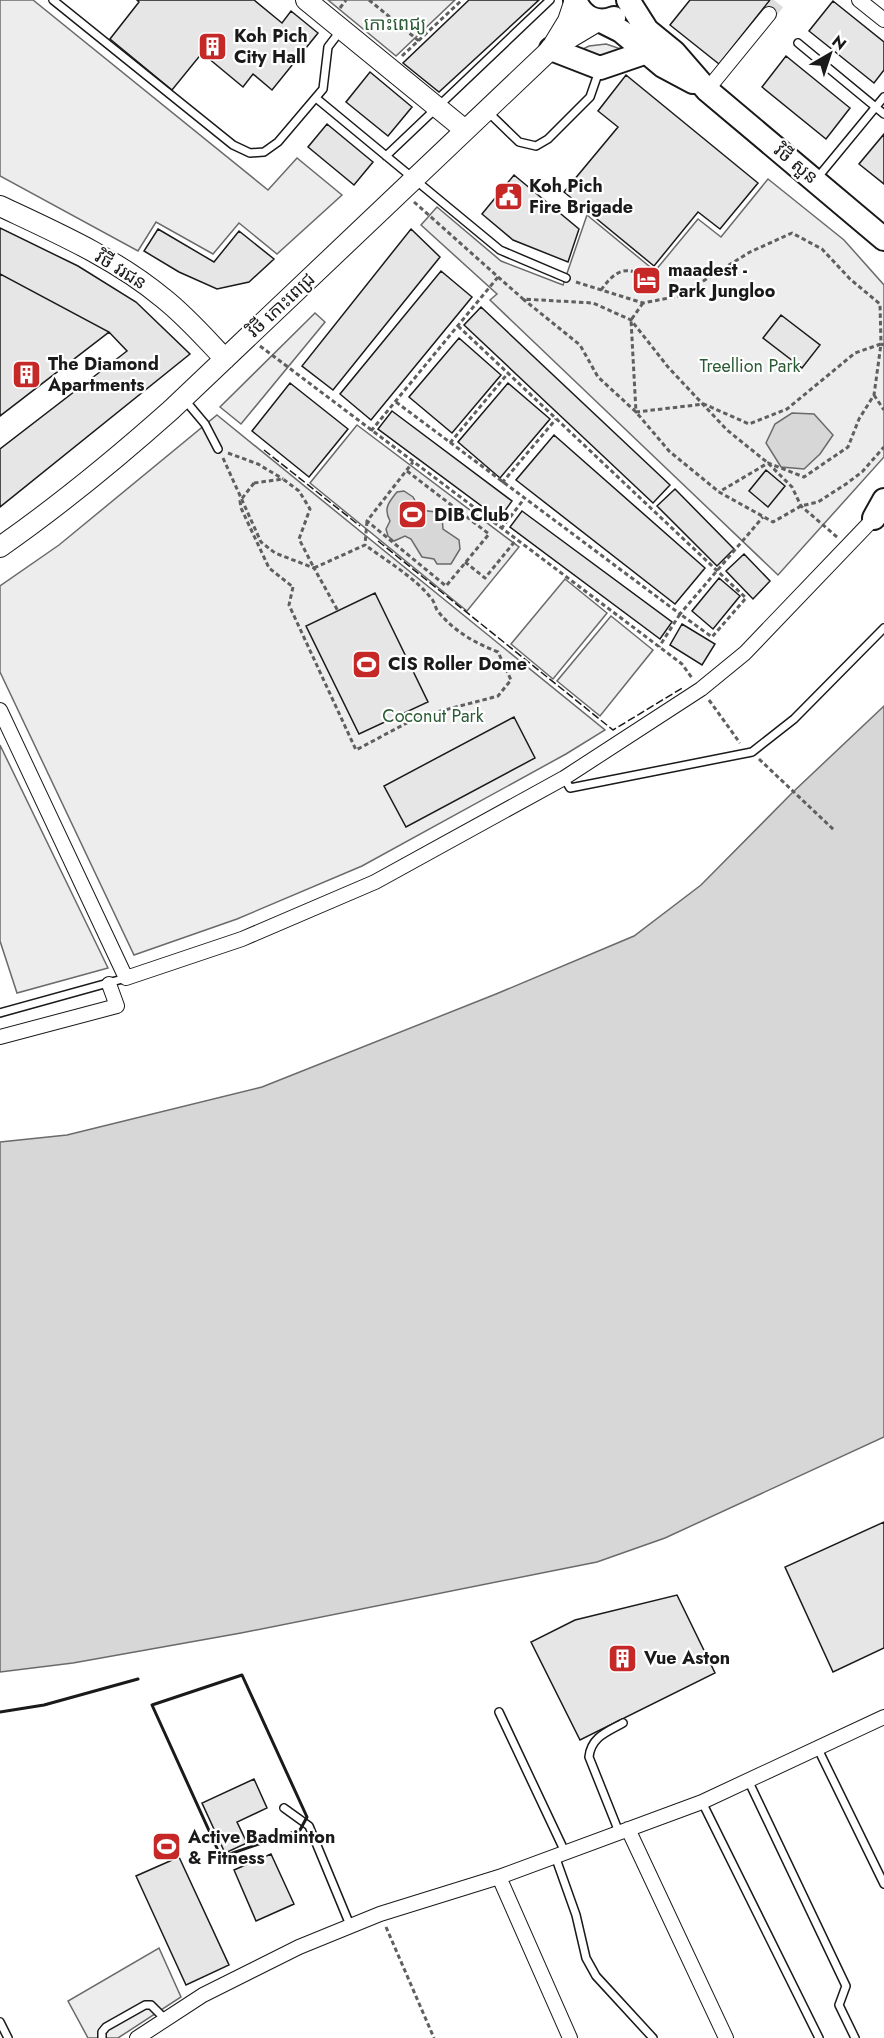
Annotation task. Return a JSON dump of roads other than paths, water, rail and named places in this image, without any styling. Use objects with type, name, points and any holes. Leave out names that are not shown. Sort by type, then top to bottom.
[{"type":"main road","points":[[306,0],[465,130]]},
{"type":"main road","name":"វិថី សួន","points":[[575,0],[585,16],[621,31],[663,66],[707,90]]},
{"type":"main road","name":"វិថី កោះពេជ្រ","points":[[551,49],[568,21],[575,0]]},
{"type":"main road","points":[[599,21],[617,16],[628,0]]},
{"type":"main road","name":"វិថី សួន","points":[[628,0],[647,30],[674,52],[707,90],[816,179],[884,239]]},
{"type":"main road","name":"វិថី កោះពេជ្រ","points":[[0,548],[57,507],[183,398],[551,49],[599,21]]},
{"type":"main road","points":[[551,49],[600,68],[647,52]]},
{"type":"main road","name":"វិថី វរជន","points":[[0,206],[81,246],[141,281],[184,315],[225,359]]},
{"type":"street","points":[[859,0],[884,21]]},
{"type":"street","points":[[707,90],[769,14]]},
{"type":"street","points":[[0,710],[126,978],[242,939],[375,882],[564,777],[701,689],[745,653],[881,508]]},
{"type":"street","points":[[0,1037],[117,1006],[109,984]]},
{"type":"street","points":[[137,2038],[244,1972],[350,1925],[499,1877],[702,1802],[884,1717]]},
{"type":"street","points":[[624,1831],[726,2038]]},
{"type":"street","points":[[499,1877],[570,2038]]},
{"type":"lane","points":[[53,0],[233,145],[250,153],[264,152],[278,142],[323,89],[328,47],[341,29]]},
{"type":"lane","points":[[386,156],[550,0]]},
{"type":"lane","points":[[798,43],[884,114]]},
{"type":"lane","points":[[486,111],[519,141],[536,146],[548,139],[590,97],[600,68]]},
{"type":"lane","points":[[816,179],[884,97]]},
{"type":"lane","points":[[316,98],[386,156],[408,185],[500,250],[566,278]]},
{"type":"lane","points":[[183,398],[206,424],[218,449]]},
{"type":"lane","points":[[564,777],[570,788],[752,752],[794,719],[884,628]]},
{"type":"lane","points":[[0,1013],[126,978]]},
{"type":"lane","points":[[499,1712],[560,1854],[586,1958],[596,1976],[653,2038]]},
{"type":"lane","points":[[622,1723],[596,1738],[590,1748],[589,1757],[624,1831]]},
{"type":"lane","points":[[818,1749],[884,1884]]},
{"type":"lane","points":[[748,1780],[846,1986],[839,2005],[855,2038]]},
{"type":"lane","points":[[702,1802],[819,2038]]},
{"type":"lane","points":[[284,1808],[309,1826],[350,1925]]},
{"type":"lane","points":[[102,2038],[102,2032],[106,2027],[145,2005],[151,2005],[166,2020]]},
{"type":"lane","points":[[0,2022],[8,2038]]},
{"type":"tunnel","points":[[769,14],[780,0]]},
{"type":"place","name":"Koh Pich City Hall","points":[[213,46]]},
{"type":"place","name":"Koh Pich Fire Brigade","points":[[508,196]]},
{"type":"place","name":"maadest - Park Jungloo","points":[[647,280]]},
{"type":"place","name":"The Diamond Apartments","points":[[27,374]]},
{"type":"place","name":"DIB Club","points":[[413,515]]},
{"type":"place","name":"CIS Roller Dome","points":[[367,664]]},
{"type":"place","name":"Vue Aston","points":[[623,1658]]},
{"type":"place","name":"Active Badminton & Fitness","points":[[167,1847]]},
{"type":"park label","name":"កោះពេជ្យ","points":[[395,24]]},
{"type":"park label","name":"Treellion Park","points":[[750,366]]},
{"type":"park label","name":"Coconut Park","points":[[433,716]]}]
